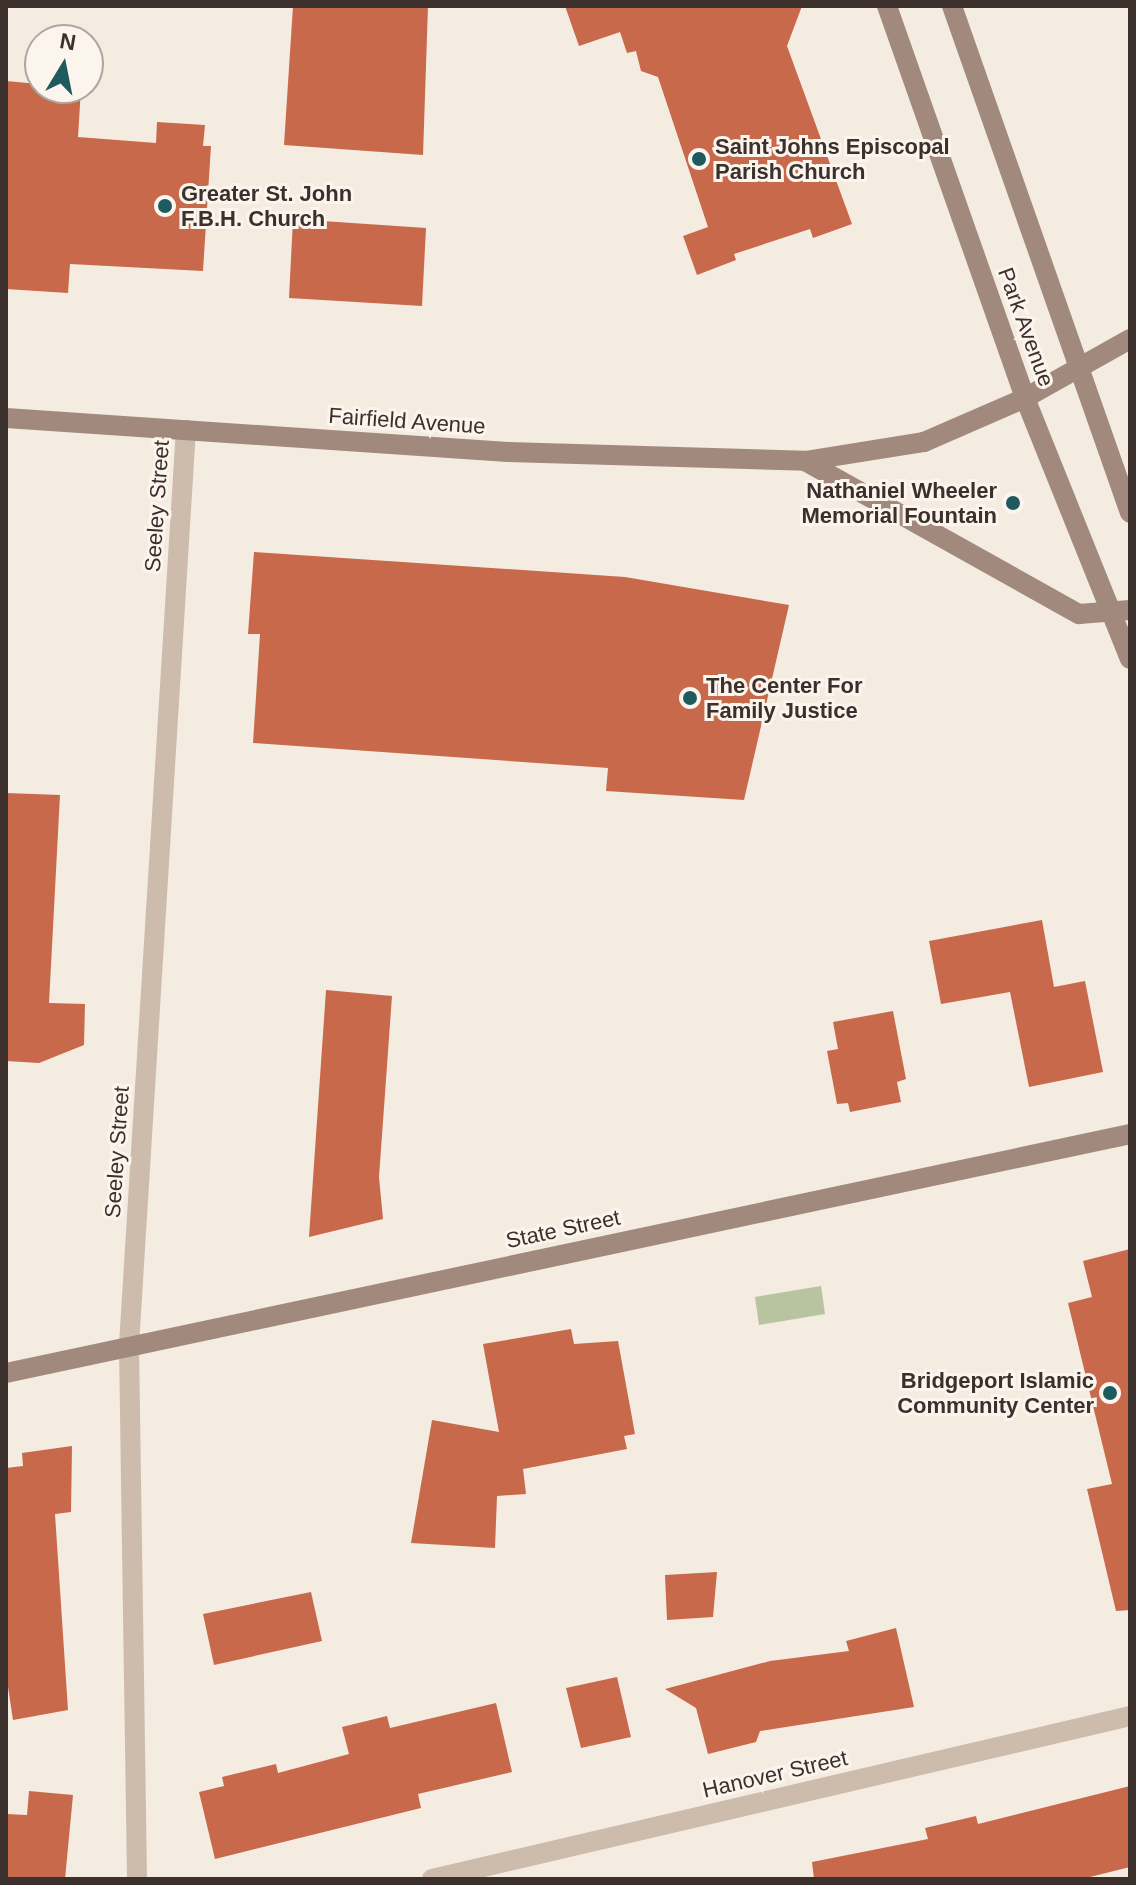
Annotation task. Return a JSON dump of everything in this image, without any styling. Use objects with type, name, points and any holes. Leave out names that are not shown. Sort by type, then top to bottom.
[{"type":"main road","name":"Park Avenue","points":[[887,6],[1025,398],[1121,612],[1130,659]]},
{"type":"main road","name":"Park Avenue","points":[[952,6],[1077,370],[1130,513]]},
{"type":"main road","name":"Fairfield Avenue","points":[[6,418],[508,452],[805,461],[924,442],[1025,398],[1130,339]]},
{"type":"main road","name":"Fairfield Avenue","points":[[805,461],[1079,614],[1121,612]]},
{"type":"main road","name":"State Street","points":[[6,1373],[1130,1134]]},
{"type":"street","name":"Seeley Street","points":[[137,1879],[129,1345],[186,430]]},
{"type":"street","name":"Hanover Street","points":[[432,1879],[1130,1716]]},
{"type":"green space","points":[[821,1286],[825,1314],[759,1325],[755,1297]]},
{"type":"building","points":[[293,6],[428,6],[423,155],[284,145]]},
{"type":"building","points":[[565,6],[802,6],[787,46],[852,224],[813,238],[810,229],[734,254],[736,260],[697,275],[683,236],[708,227],[658,77],[641,71],[636,51],[627,53],[620,32],[579,46]]},
{"type":"building","points":[[6,81],[24,83],[24,104],[80,104],[78,137],[156,143],[157,122],[205,125],[203,146],[211,146],[203,271],[70,264],[68,293],[6,289]]},
{"type":"building","points":[[293,219],[426,228],[422,306],[289,298]]},
{"type":"building","points":[[254,552],[625,577],[789,605],[744,800],[606,791],[608,768],[253,743],[260,634],[248,634]]},
{"type":"building","points":[[6,793],[60,795],[49,1003],[85,1004],[84,1045],[39,1063],[6,1061]]},
{"type":"building","points":[[1042,920],[1054,987],[1085,981],[1103,1072],[1029,1087],[1010,992],[941,1004],[929,941]]},
{"type":"building","points":[[326,990],[392,996],[379,1177],[383,1219],[309,1237]]},
{"type":"building","points":[[893,1011],[906,1079],[897,1082],[901,1102],[850,1112],[848,1103],[837,1104],[827,1051],[838,1049],[833,1022]]},
{"type":"building","name":"Bridgeport Islamic Community Center","points":[[1130,1249],[1130,1610],[1116,1611],[1087,1489],[1112,1484],[1068,1303],[1092,1297],[1083,1261]]},
{"type":"building","points":[[571,1329],[574,1344],[618,1341],[635,1434],[624,1436],[627,1449],[523,1469],[526,1494],[497,1496],[495,1548],[411,1543],[432,1420],[499,1432],[483,1344]]},
{"type":"building","points":[[72,1446],[71,1512],[55,1514],[68,1710],[13,1720],[6,1674],[6,1468],[23,1466],[22,1453]]},
{"type":"building","points":[[717,1572],[713,1617],[667,1620],[665,1575]]},
{"type":"building","points":[[311,1592],[322,1641],[214,1665],[203,1614]]},
{"type":"building","points":[[896,1628],[914,1707],[760,1731],[756,1742],[708,1754],[696,1708],[665,1689],[770,1661],[849,1651],[846,1641]]},
{"type":"building","points":[[617,1677],[631,1737],[581,1748],[566,1688]]},
{"type":"building","points":[[496,1703],[512,1772],[418,1794],[421,1808],[215,1859],[199,1792],[224,1786],[222,1777],[276,1764],[278,1773],[349,1754],[342,1727],[387,1716],[390,1728]]},
{"type":"building","points":[[1130,1786],[1130,1867],[1082,1879],[814,1879],[812,1862],[928,1839],[925,1828],[976,1816],[978,1824]]},
{"type":"building","points":[[29,1791],[73,1795],[65,1879],[6,1879],[6,1814],[27,1815]]},
{"type":"place","name":"Saint Johns Episcopal Parish Church","points":[[699,159]]},
{"type":"place","name":"Greater St. John F.B.H. Church","points":[[165,206]]},
{"type":"place","name":"Nathaniel Wheeler Memorial Fountain","points":[[1013,503]]},
{"type":"place","name":"The Center For Family Justice","points":[[690,698]]},
{"type":"place","name":"Bridgeport Islamic Community Center","points":[[1110,1393]]}]
